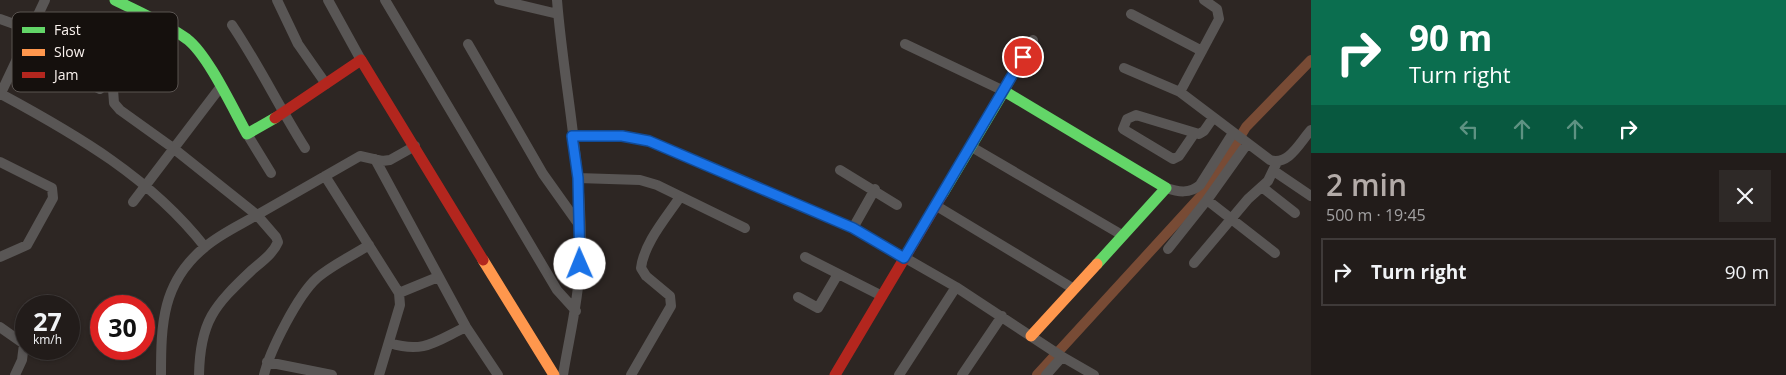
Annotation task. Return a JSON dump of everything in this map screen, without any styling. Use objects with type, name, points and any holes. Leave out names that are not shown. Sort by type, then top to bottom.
[{"type":"street","points":[[39,12],[45,0]]},
{"type":"street","points":[[115,0],[142,12]]},
{"type":"street","points":[[277,0],[298,44],[326,84]]},
{"type":"street","points":[[328,0],[361,60],[415,146],[490,274],[562,374]]},
{"type":"street","points":[[385,0],[557,290],[576,311]]},
{"type":"street","points":[[499,0],[558,14]]},
{"type":"street","points":[[557,0],[578,178],[580,226],[580,264],[576,311],[562,374]]},
{"type":"street","points":[[1180,92],[1220,14],[1218,9],[1204,0]]},
{"type":"street","points":[[1131,14],[1202,51]]},
{"type":"street","points":[[0,19],[12,23]]},
{"type":"street","points":[[232,25],[257,61],[283,113],[305,148]]},
{"type":"street","points":[[178,33],[188,40],[201,55],[219,89],[271,173]]},
{"type":"street","points":[[835,375],[1033,40]]},
{"type":"street","points":[[468,44],[543,174],[580,226]]},
{"type":"street","points":[[905,44],[1004,91],[1166,188],[1178,192],[1194,190],[1200,185],[1233,133]]},
{"type":"street","points":[[247,134],[283,113],[361,60]]},
{"type":"street","points":[[1124,68],[1180,92],[1311,196]]},
{"type":"street","points":[[12,69],[0,95],[54,123],[109,157],[145,185],[186,223],[205,247]]},
{"type":"street","points":[[133,202],[219,89]]},
{"type":"street","points":[[113,92],[112,96],[120,110],[173,148],[257,215],[278,242],[271,252],[226,294],[212,313],[205,326],[201,340],[199,375]]},
{"type":"street","points":[[1194,134],[1179,156],[1173,159],[1123,128],[1127,119],[1136,115],[1194,134],[1202,134],[1213,118]]},
{"type":"street","points":[[1194,263],[1232,218],[1262,187],[1275,166],[1286,159],[1311,130]]},
{"type":"street","points":[[572,136],[622,136],[649,141],[853,228],[956,287],[1061,356],[1094,375]]},
{"type":"street","points":[[1168,249],[1207,200],[1246,143]]},
{"type":"street","points":[[161,375],[163,312],[168,294],[181,272],[205,247],[360,156],[390,160],[415,146]]},
{"type":"street","points":[[970,146],[1122,235]]},
{"type":"street","points":[[375,159],[466,327],[498,375]]},
{"type":"street","points":[[0,162],[52,188],[53,198],[28,245],[0,257]]},
{"type":"street","points":[[840,170],[875,189],[897,205]]},
{"type":"street","points":[[325,176],[399,293],[400,305],[380,375]]},
{"type":"street","points":[[578,178],[640,180],[658,185],[745,228]]},
{"type":"street","points":[[1262,187],[1295,213]]},
{"type":"street","points":[[1035,338],[1074,289],[1166,188]]},
{"type":"street","points":[[853,228],[875,189]]},
{"type":"street","points":[[631,375],[672,306],[670,296],[646,276],[641,268],[642,258],[647,248],[680,197]]},
{"type":"street","points":[[1207,200],[1275,253]]},
{"type":"street","points":[[935,206],[1074,289]]},
{"type":"street","points":[[264,375],[267,362],[307,289],[321,275],[369,245]]},
{"type":"street","points":[[806,257],[882,296]]},
{"type":"street","points":[[798,297],[818,308],[838,274]]},
{"type":"street","points":[[399,293],[438,276]]},
{"type":"street","points":[[899,375],[956,287]]},
{"type":"street","points":[[962,375],[1002,316]]},
{"type":"street","points":[[0,327],[24,344],[22,360],[14,375]]},
{"type":"street","points":[[390,343],[413,349],[423,347],[466,327]]},
{"type":"street","points":[[1046,375],[1061,356]]},
{"type":"street","points":[[267,362],[332,375]]},
{"type":"waterway","points":[[1037,375],[1211,185],[1246,127],[1311,60]]},
{"type":"traffic: fast","points":[[115,0],[140,12]]},
{"type":"traffic: fast","points":[[178,33],[195,47],[212,69],[247,134],[275,118]]},
{"type":"traffic: fast","points":[[942,195],[1004,91],[1166,188],[1097,264]]},
{"type":"traffic: slow","points":[[483,260],[554,375]]},
{"type":"traffic: slow","points":[[1031,336],[1097,264]]},
{"type":"traffic: jam","points":[[275,118],[361,60],[483,260]]},
{"type":"traffic: jam","points":[[835,375],[942,195]]},
{"type":"route","points":[[580,264],[578,178],[572,136],[622,136],[649,141],[853,228],[904,258],[1023,57]]}]
